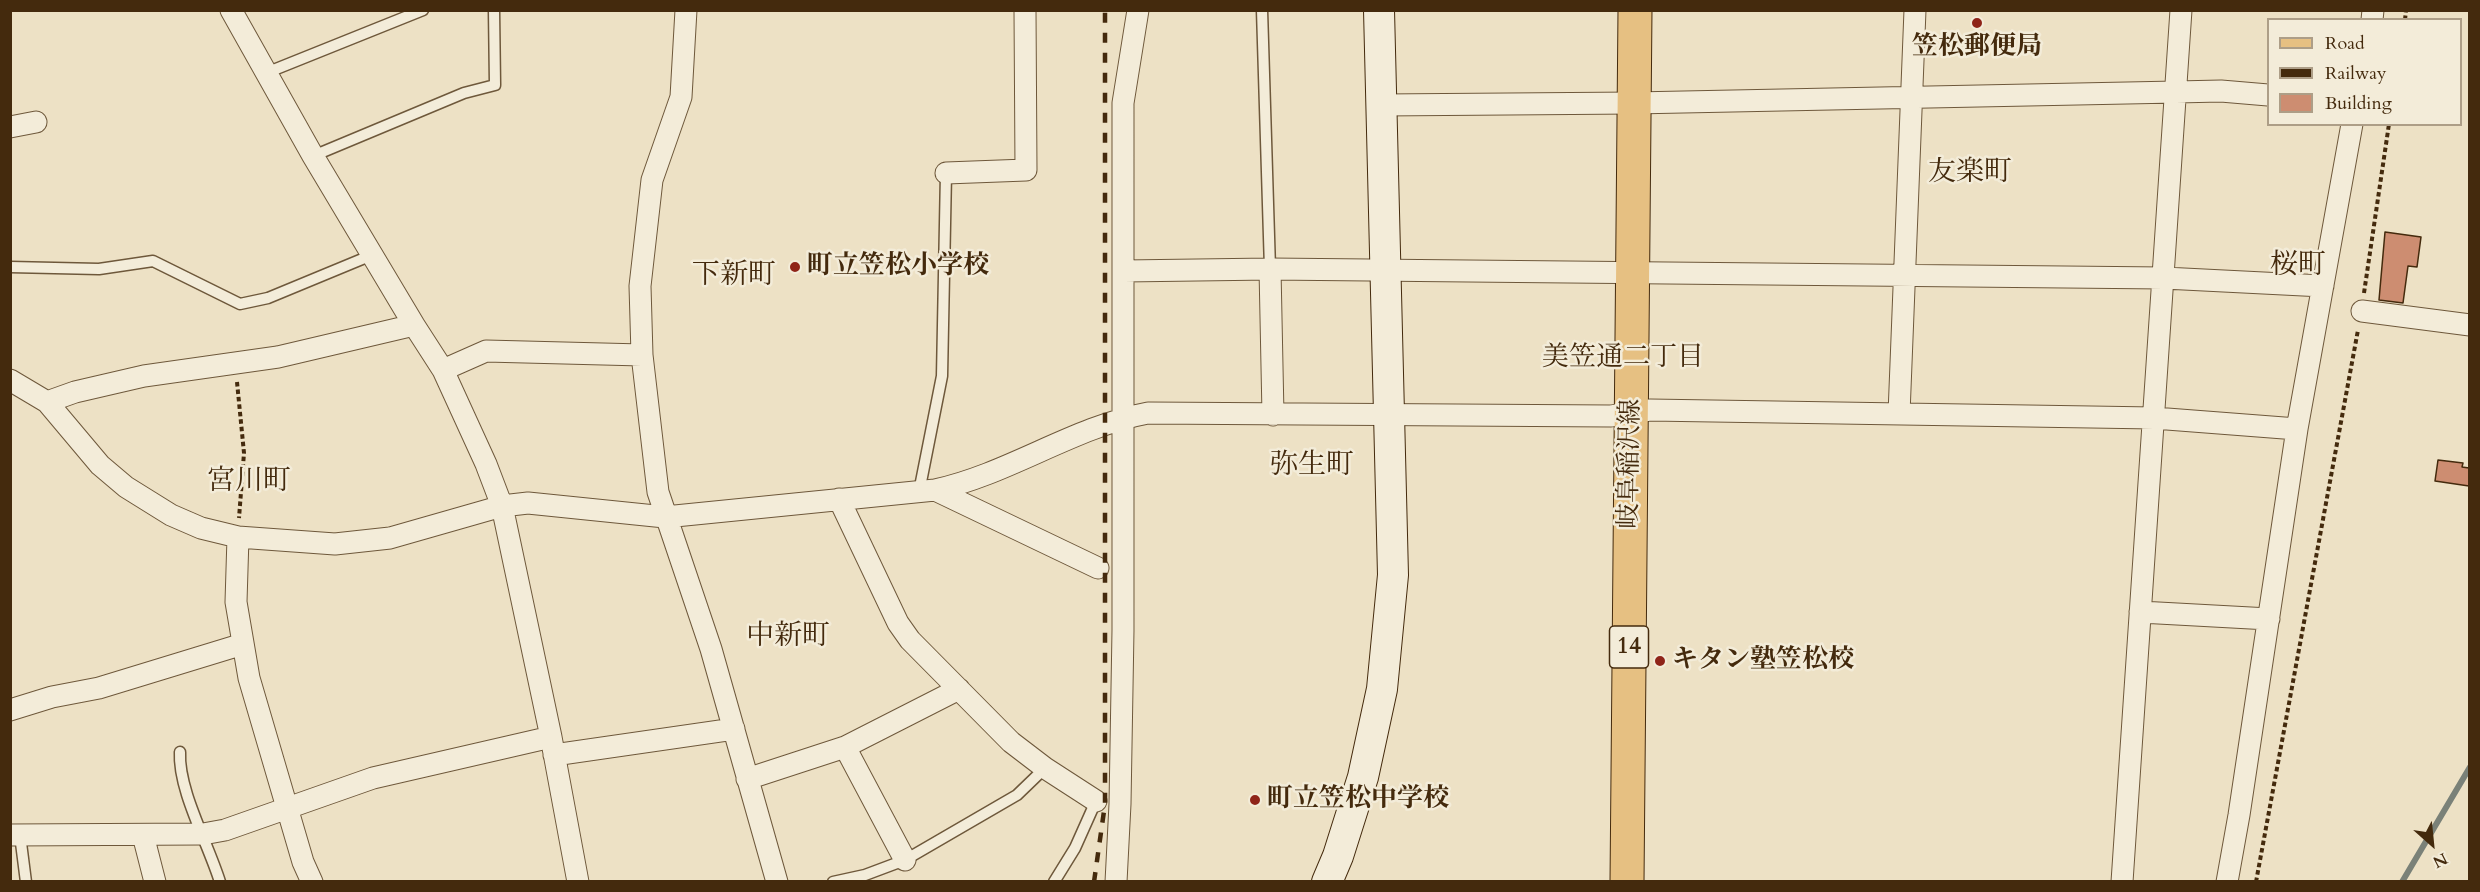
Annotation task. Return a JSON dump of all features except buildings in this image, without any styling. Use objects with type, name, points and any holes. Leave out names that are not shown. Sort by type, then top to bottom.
[{"type":"main road","name":"岐阜稲沢線","points":[[1627,882],[1635,10]]},
{"type":"street","points":[[231,10],[313,156],[414,325],[443,369],[502,506],[578,882]]},
{"type":"street","points":[[686,10],[681,97],[652,180],[640,285],[642,355],[658,492],[711,649],[777,882]]},
{"type":"street","points":[[946,173],[1026,170],[1025,10]]},
{"type":"street","points":[[1116,882],[1123,641],[1123,103],[1138,10]]},
{"type":"street","points":[[1327,882],[1338,856],[1363,777],[1382,689],[1393,575],[1379,10]]},
{"type":"street","points":[[1899,414],[1915,10]]},
{"type":"street","points":[[2122,882],[2181,10]]},
{"type":"street","points":[[1382,105],[1634,103],[2221,91],[2267,95]]},
{"type":"street","points":[[10,127],[36,122]]},
{"type":"street","points":[[2227,882],[2297,429],[2352,126]]},
{"type":"street","points":[[1124,271],[1270,269],[2164,278],[2323,286]]},
{"type":"street","points":[[1270,269],[1273,415]]},
{"type":"street","points":[[2362,311],[2469,325]]},
{"type":"street","points":[[47,402],[75,392],[144,376],[278,357],[414,325]]},
{"type":"street","points":[[443,369],[486,351],[642,355]]},
{"type":"street","points":[[10,380],[47,402],[100,465],[126,487],[181,519],[201,528],[238,537],[335,544],[390,537],[502,506],[528,503],[665,517],[927,491],[965,483],[1095,428],[1148,413],[1611,416],[1650,410],[2154,418],[2297,429]]},
{"type":"street","points":[[927,491],[1098,568]]},
{"type":"street","points":[[839,499],[898,623],[910,640],[1011,742],[1045,768],[1096,801]]},
{"type":"street","points":[[238,537],[236,602],[249,678],[303,862],[312,882]]},
{"type":"street","points":[[2140,612],[2269,619]]},
{"type":"street","points":[[10,710],[99,688],[243,644]]},
{"type":"street","points":[[747,779],[845,747],[959,689]]},
{"type":"street","points":[[15,835],[203,834],[225,830],[373,778],[552,746],[734,729]]},
{"type":"street","points":[[845,747],[905,860]]},
{"type":"street","points":[[143,835],[155,882]]},
{"type":"lane","points":[[266,73],[423,10]]},
{"type":"lane","points":[[313,156],[464,93],[495,85],[494,10]]},
{"type":"lane","points":[[1262,10],[1270,269]]},
{"type":"lane","points":[[927,491],[942,376],[946,173]]},
{"type":"lane","points":[[10,267],[99,269],[153,261],[240,304],[268,298],[372,255]]},
{"type":"lane","points":[[180,752],[179,762],[188,798],[220,882]]},
{"type":"lane","points":[[833,882],[865,875],[905,860],[1017,795],[1045,768]]},
{"type":"lane","points":[[1054,882],[1075,848],[1096,801]]},
{"type":"lane","points":[[15,835],[26,882]]},
{"type":"path","points":[[2256,882],[2362,311],[2389,126]]},
{"type":"path","points":[[236,363],[244,453],[238,537]]},
{"type":"waterway","points":[[2402,882],[2470,767]]},
{"type":"railway","points":[[1094,882],[1105,804],[1105,10]]},
{"type":"place","name":"笠松郵便局","points":[[1977,23]]},
{"type":"place","name":"町立笠松小学校","points":[[795,267]]},
{"type":"place","name":"キタン塾笠松校","points":[[1660,661]]},
{"type":"place","name":"町立笠松中学校","points":[[1255,800]]},
{"type":"district","name":"友楽町","points":[[1970,174]]},
{"type":"district","name":"桜町","points":[[2298,267]]},
{"type":"district","name":"下新町","points":[[734,277]]},
{"type":"district","name":"美笠通二丁目","points":[[1623,359]]},
{"type":"district","name":"弥生町","points":[[1312,467]]},
{"type":"district","name":"宮川町","points":[[249,483]]},
{"type":"district","name":"中新町","points":[[788,638]]}]
